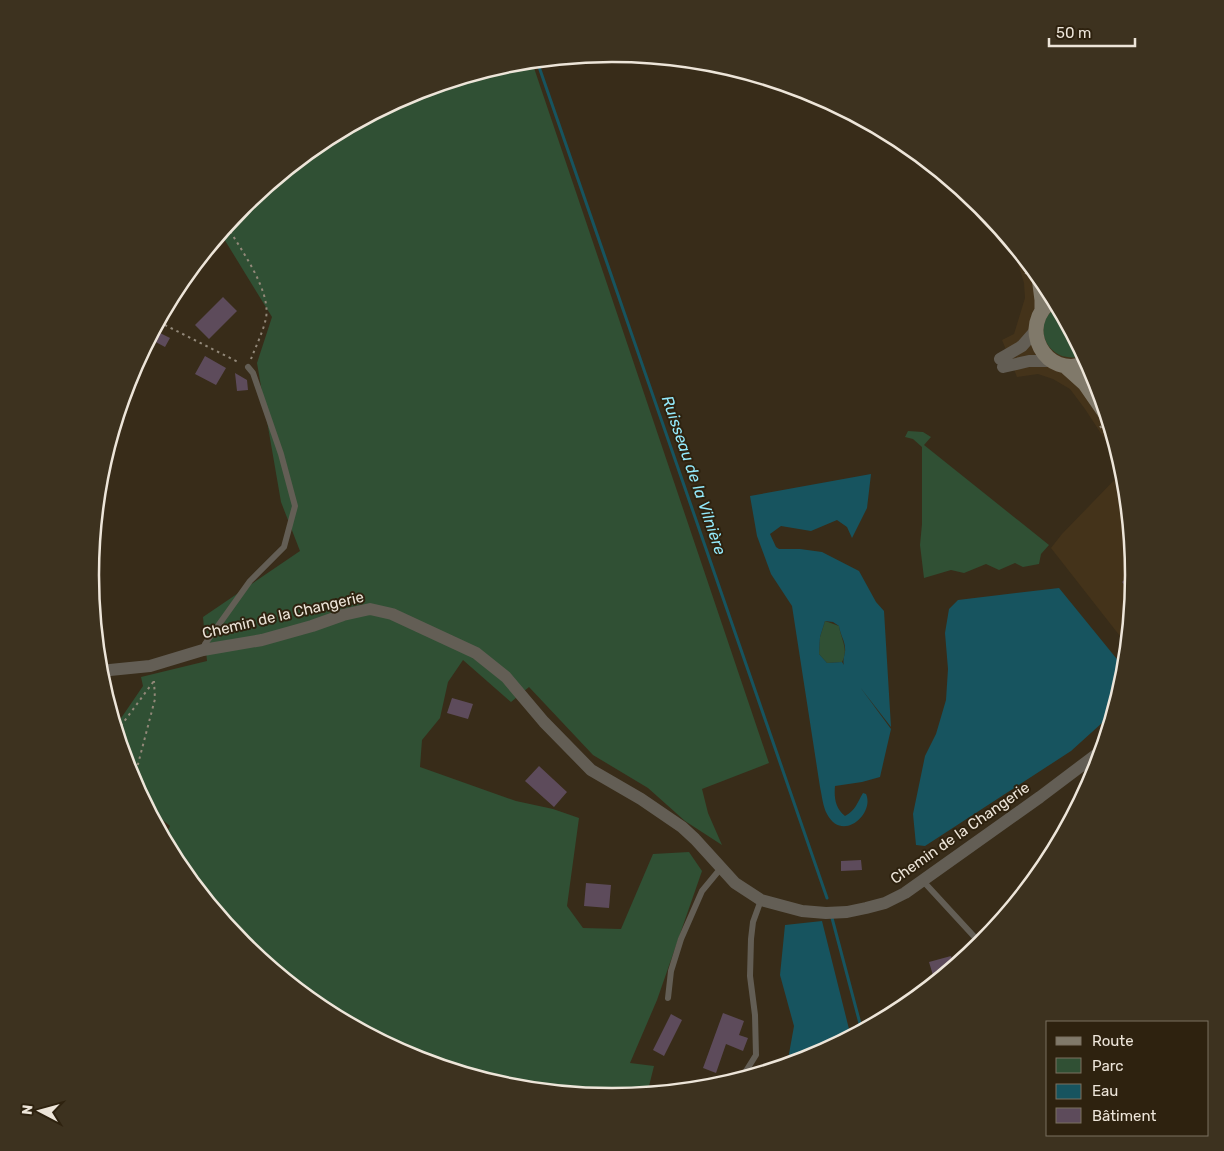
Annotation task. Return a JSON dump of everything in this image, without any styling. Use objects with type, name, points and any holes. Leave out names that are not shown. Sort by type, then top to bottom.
[{"type":"street","points":[[1037,287],[1042,300],[1042,311]]},
{"type":"street","points":[[1048,305],[1037,320],[1036,330],[1040,348],[1085,384],[1091,393]]},
{"type":"street","points":[[1036,330],[1022,346],[1001,363],[1029,361],[1080,365]]},
{"type":"street","name":"Chemin de la Changerie","points":[[108,670],[150,666],[203,650],[262,640],[343,615],[370,609],[392,614],[476,653],[506,677],[544,722],[591,770],[641,799],[682,827],[735,883],[761,900],[802,911],[847,912],[885,903],[905,893],[1091,759]]},
{"type":"lane","points":[[203,650],[205,644],[250,581],[284,547],[295,506],[282,454],[253,373],[248,367]]},
{"type":"lane","points":[[668,998],[671,971],[681,939],[702,891],[721,868]]},
{"type":"lane","points":[[923,881],[975,938]]},
{"type":"lane","points":[[746,1071],[756,1055],[755,1014],[750,976],[751,939],[753,922],[761,900]]},
{"type":"path","points":[[165,325],[248,367],[266,318],[265,297],[251,267],[231,232]]},
{"type":"path","points":[[121,724],[154,681],[155,699],[137,770]]},
{"type":"shaded area","points":[[1017,261],[1039,290],[1072,349],[1086,379],[1108,445],[1070,389],[1053,379],[1038,374],[1017,377],[1002,340],[1014,334],[1025,298],[1024,283]]},
{"type":"shaded area","points":[[1116,479],[1124,542],[1125,576],[1121,638],[1051,548]]},
{"type":"green space","points":[[534,69],[769,763],[702,789],[708,813],[722,845],[685,821],[648,788],[593,755],[529,687],[511,702],[463,660],[448,682],[440,718],[422,740],[420,767],[516,801],[553,809],[579,818],[567,906],[583,928],[621,929],[653,854],[689,852],[702,871],[657,1000],[630,1063],[654,1066],[649,1087],[578,1087],[512,1079],[447,1061],[385,1036],[355,1020],[327,1002],[274,961],[226,914],[185,861],[168,831],[170,826],[161,818],[152,802],[138,772],[120,720],[143,686],[141,677],[207,661],[203,617],[300,551],[281,502],[257,363],[272,317],[224,239],[249,213],[274,190],[327,149],[385,115],[447,90],[479,80]]},
{"type":"green space","points":[[1052,312],[1076,357],[1070,358],[1060,355],[1052,350],[1046,342],[1043,333],[1048,315]]},
{"type":"green space","points":[[908,431],[923,432],[931,437],[924,445],[1049,545],[1041,554],[1039,564],[1023,567],[1015,563],[999,570],[986,564],[964,573],[951,570],[924,578],[920,545],[922,524],[922,447],[913,439],[905,437]]},
{"type":"green space","points":[[825,621],[839,626],[845,649],[842,662],[827,663],[819,654],[820,637]]},
{"type":"water","points":[[871,474],[867,508],[852,538],[847,527],[837,520],[811,531],[781,526],[770,534],[776,547],[779,549],[822,552],[859,571],[876,602],[884,611],[891,727],[860,687],[891,729],[880,777],[835,786],[836,802],[845,816],[854,809],[863,793],[866,794],[868,802],[866,810],[862,817],[848,826],[841,826],[833,822],[824,808],[792,606],[771,574],[757,536],[750,496]],"holes":[[[825,621],[833,622],[839,626],[844,643],[844,665],[842,662],[827,663],[819,654],[820,637]]]},
{"type":"water","points":[[1059,588],[1118,660],[1104,721],[1071,751],[925,846],[916,845],[913,814],[925,756],[936,734],[946,700],[948,669],[945,633],[949,609],[958,600]]},
{"type":"water","points":[[822,921],[849,1030],[789,1057],[794,1026],[780,975],[785,925]]},
{"type":"building","points":[[223,297],[237,311],[209,339],[195,325]]},
{"type":"building","points":[[160,333],[170,338],[165,347],[156,342]]},
{"type":"building","points":[[205,356],[226,368],[216,385],[195,374]]},
{"type":"building","points":[[235,373],[247,380],[248,390],[237,391]]},
{"type":"building","points":[[452,698],[473,704],[468,719],[447,713]]},
{"type":"building","points":[[539,766],[567,792],[554,807],[525,781]]},
{"type":"building","points":[[861,860],[862,870],[841,871],[841,861]]},
{"type":"building","points":[[586,883],[611,885],[609,908],[584,906]]},
{"type":"building","points":[[951,956],[952,959],[933,975],[929,962]]},
{"type":"building","points":[[723,1013],[744,1021],[739,1035],[748,1038],[743,1051],[726,1044],[716,1073],[703,1068]]},
{"type":"building","points":[[671,1014],[682,1020],[664,1056],[653,1050]]},
{"type":"waterway","name":"Ruisseau de la Vilnière","points":[[539,68],[827,898]]},
{"type":"waterway","name":"Ruisseau de la Vilnière","points":[[832,918],[860,1024]]}]
